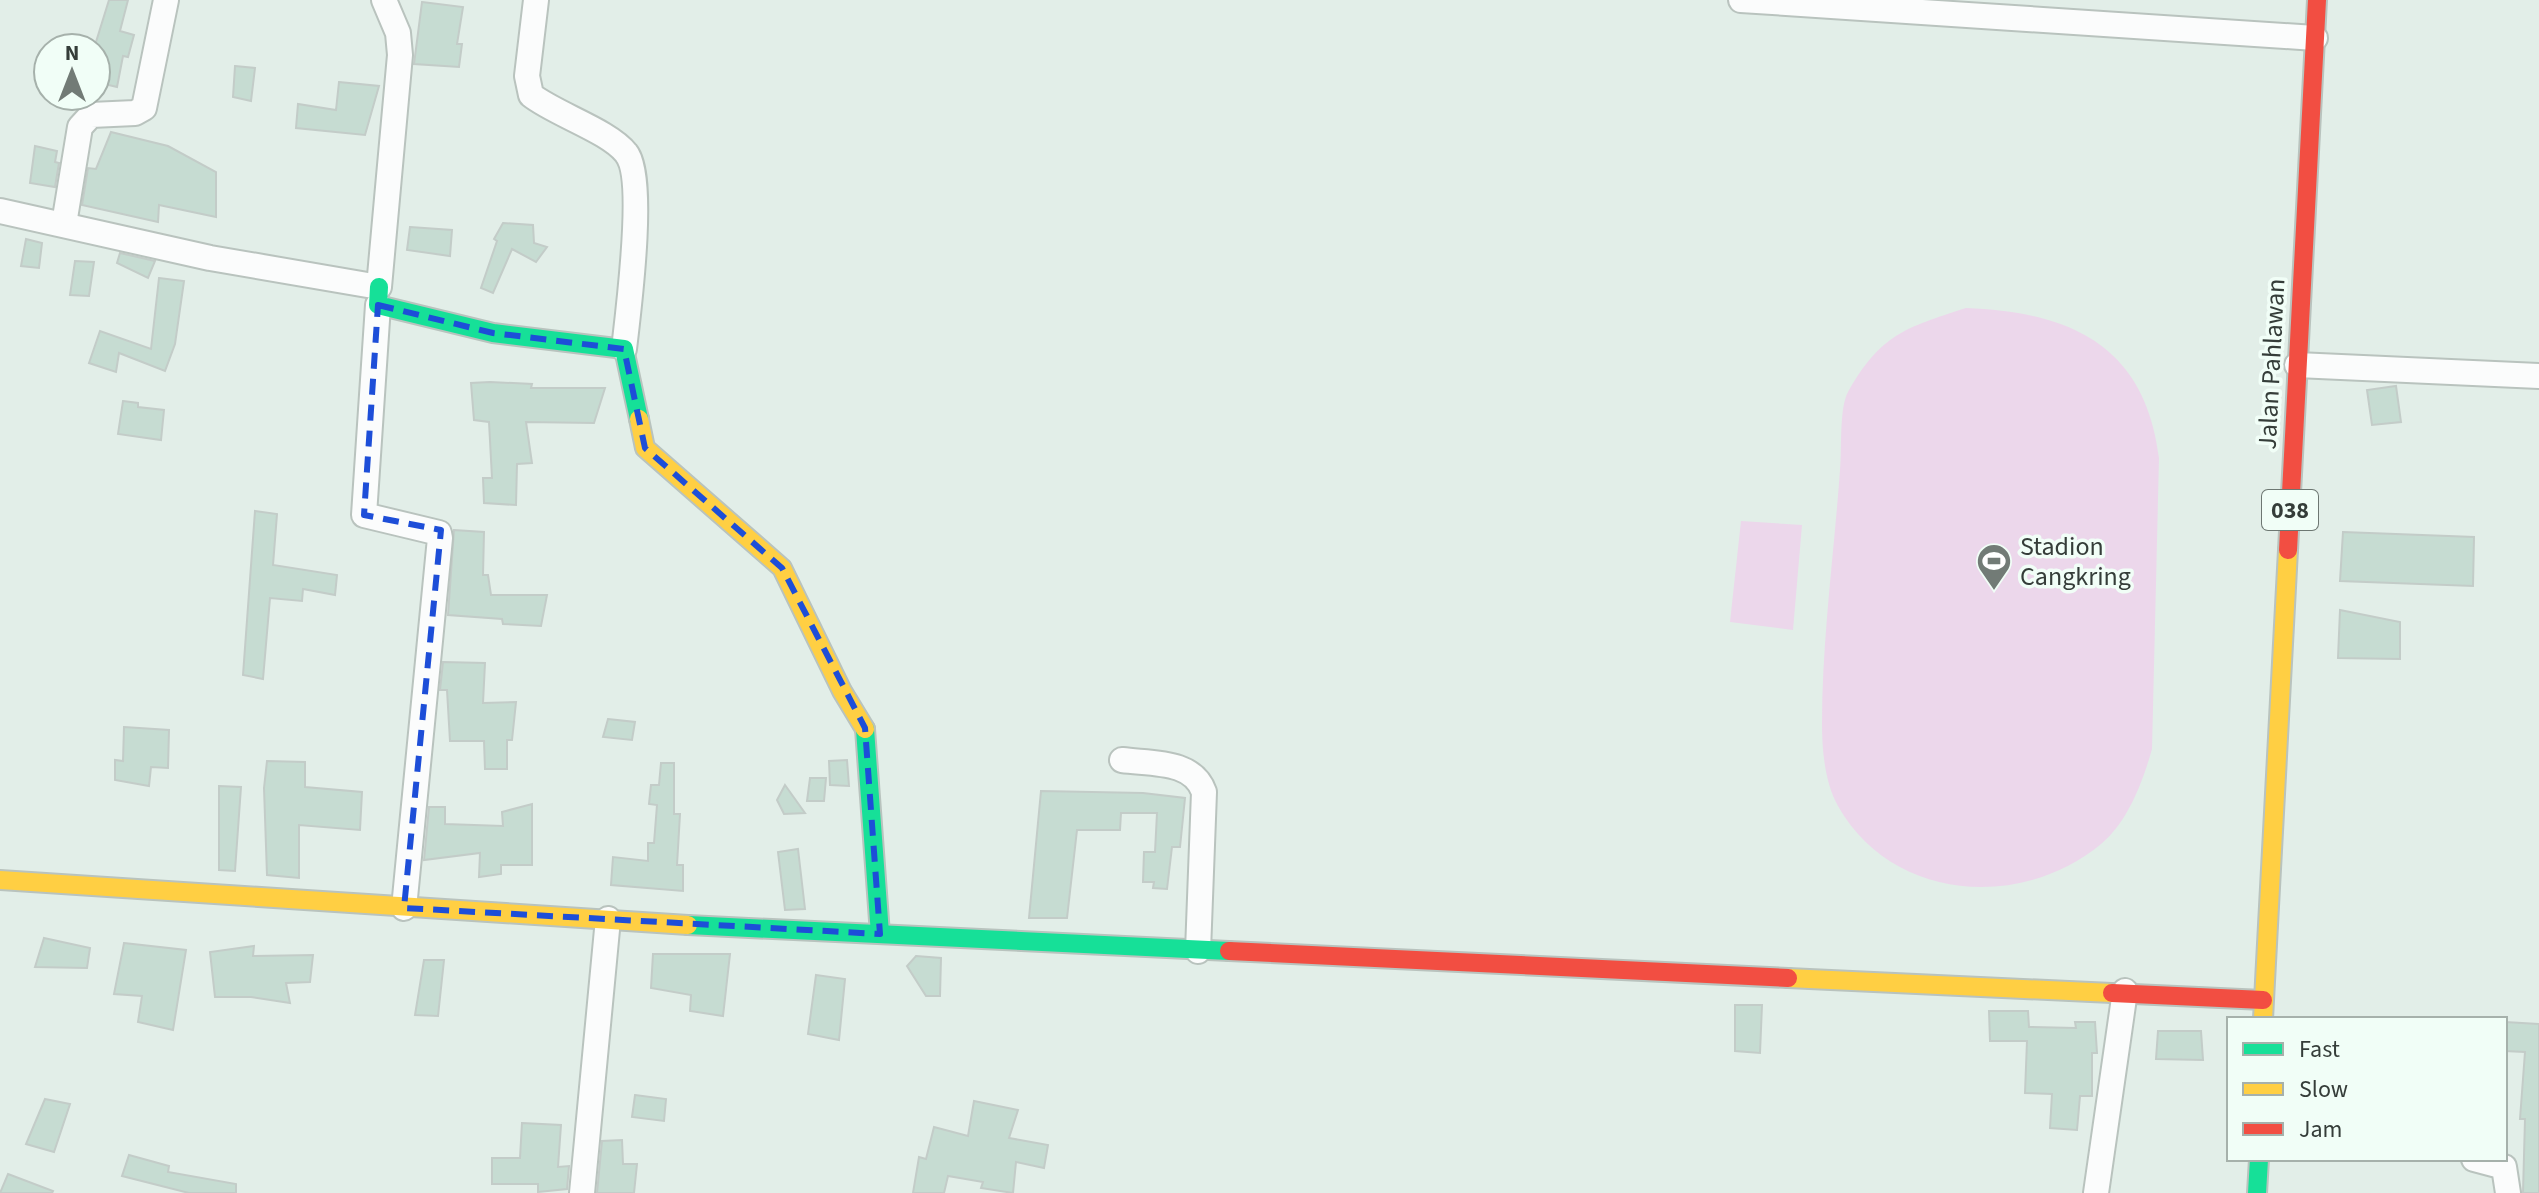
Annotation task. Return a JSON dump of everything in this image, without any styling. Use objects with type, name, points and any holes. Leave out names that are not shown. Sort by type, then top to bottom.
[{"type":"street","points":[[64,224],[80,127],[91,115],[135,113],[144,108],[166,0]]},
{"type":"street","points":[[384,0],[398,33],[400,55],[378,296],[364,515],[429,528],[439,533],[440,538],[404,908]]},
{"type":"street","points":[[536,0],[527,76],[531,95],[619,146],[630,160],[635,228],[624,349],[645,448],[782,568],[842,691],[865,728],[880,934]]},
{"type":"street","points":[[1741,0],[2315,38]]},
{"type":"street","name":"Jalan Pahlawan","points":[[2263,1010],[2317,0]]},
{"type":"street","points":[[0,211],[378,296],[493,333],[624,349]]},
{"type":"street","points":[[2297,365],[2539,376]]},
{"type":"street","points":[[1122,760],[1184,769],[1200,780],[1204,792],[1198,951]]},
{"type":"street","points":[[0,880],[404,908],[1198,951],[2125,991],[2263,1010]]},
{"type":"street","points":[[582,1193],[608,919]]},
{"type":"street","points":[[2096,1193],[2125,991]]},
{"type":"street","points":[[2257,1193],[2259,1161]]},
{"type":"street","points":[[2482,1161],[2504,1167],[2508,1193]]},
{"type":"highlighted area","points":[[378,305],[493,333],[624,349],[645,448],[782,568],[865,728],[880,934],[404,908],[441,530],[364,515]]},
{"type":"shaded area","name":"Stadion Cangkring","points":[[1966,308],[2038,317],[2069,327],[2096,342],[2119,362],[2138,387],[2151,419],[2159,458],[2152,749],[2144,774],[2127,813],[2101,844],[2069,865],[2034,879],[1997,886],[1960,886],[1924,878],[1891,862],[1862,838],[1838,806],[1827,777],[1823,745],[1824,661],[1845,399],[1860,373],[1884,345],[1926,321]]},
{"type":"shaded area","points":[[1741,521],[1802,525],[1793,630],[1730,622]]},
{"type":"building","points":[[109,0],[128,0],[120,31],[134,35],[128,57],[123,56],[117,87],[112,86],[112,32],[99,32]]},
{"type":"building","points":[[422,2],[463,7],[457,44],[462,44],[459,67],[414,64]]},
{"type":"building","points":[[235,66],[255,68],[251,101],[233,97]]},
{"type":"building","points":[[339,82],[379,86],[365,135],[296,128],[298,104],[336,110]]},
{"type":"building","points":[[111,132],[168,146],[216,172],[216,217],[159,205],[158,222],[82,205],[88,168],[96,169]]},
{"type":"building","points":[[35,146],[57,151],[55,162],[59,163],[55,187],[30,183]]},
{"type":"building","points":[[503,223],[533,225],[534,243],[547,247],[536,262],[512,249],[493,293],[481,288],[497,241],[494,239]]},
{"type":"building","points":[[410,227],[452,230],[450,256],[407,250]]},
{"type":"building","points":[[26,239],[42,243],[39,268],[21,266]]},
{"type":"building","points":[[120,253],[155,261],[148,278],[117,263]]},
{"type":"building","points":[[75,261],[94,262],[89,296],[70,295]]},
{"type":"building","points":[[159,278],[184,281],[175,344],[165,371],[119,353],[116,372],[89,363],[100,331],[151,349]]},
{"type":"building","points":[[471,383],[532,384],[531,388],[605,388],[594,423],[526,422],[532,463],[517,464],[516,505],[484,503],[483,478],[492,478],[489,422],[474,420]]},
{"type":"building","points":[[2396,386],[2401,422],[2372,425],[2367,390]]},
{"type":"building","points":[[123,401],[138,403],[138,407],[164,410],[161,440],[118,434]]},
{"type":"building","points":[[255,511],[277,514],[273,565],[337,575],[335,595],[303,589],[302,601],[270,598],[263,679],[243,675]]},
{"type":"building","points":[[454,530],[484,532],[483,575],[488,575],[491,595],[547,595],[541,626],[503,624],[502,619],[448,615]]},
{"type":"building","points":[[2343,532],[2474,537],[2473,586],[2340,581]]},
{"type":"building","points":[[2340,610],[2400,622],[2400,659],[2338,658]]},
{"type":"building","points":[[443,662],[485,663],[483,703],[516,702],[512,740],[507,740],[507,769],[485,769],[484,741],[450,741],[447,690],[440,690]]},
{"type":"building","points":[[608,719],[635,722],[632,740],[603,737]]},
{"type":"building","points":[[124,727],[169,730],[168,768],[151,767],[149,786],[115,780],[115,760],[123,761]]},
{"type":"building","points":[[847,760],[849,786],[830,785],[829,761]]},
{"type":"building","points":[[267,761],[305,762],[305,787],[362,792],[360,830],[299,825],[299,878],[267,875],[264,788]]},
{"type":"building","points":[[661,763],[674,763],[674,814],[680,814],[677,865],[683,865],[683,891],[611,885],[613,857],[648,861],[648,843],[654,843],[657,805],[649,804],[651,785],[659,785]]},
{"type":"building","points":[[810,778],[826,778],[824,801],[807,801]]},
{"type":"building","points":[[785,785],[805,813],[784,814],[777,800]]},
{"type":"building","points":[[219,786],[241,787],[235,871],[219,870]]},
{"type":"building","points":[[1041,791],[1143,793],[1185,798],[1180,847],[1172,847],[1167,889],[1153,888],[1154,882],[1143,882],[1144,852],[1155,852],[1157,813],[1121,813],[1120,830],[1077,830],[1067,918],[1029,918]]},
{"type":"building","points":[[532,804],[532,865],[501,865],[501,874],[479,877],[480,853],[424,860],[429,807],[445,807],[445,824],[503,826],[502,812]]},
{"type":"building","points":[[798,849],[805,909],[785,910],[778,852]]},
{"type":"building","points":[[44,938],[90,948],[87,968],[35,967]]},
{"type":"building","points":[[124,943],[186,950],[173,1030],[138,1022],[142,996],[114,994]]},
{"type":"building","points":[[254,946],[253,956],[313,955],[310,982],[286,983],[290,1003],[251,997],[215,997],[210,952]]},
{"type":"building","points":[[653,954],[730,954],[723,1016],[690,1011],[691,995],[651,988]]},
{"type":"building","points":[[916,956],[941,958],[940,996],[926,996],[907,966]]},
{"type":"building","points":[[424,960],[444,960],[438,1016],[415,1015]]},
{"type":"building","points":[[816,975],[845,979],[839,1040],[808,1034]]},
{"type":"building","points":[[1735,1005],[1762,1005],[1760,1053],[1735,1051]]},
{"type":"building","points":[[1989,1011],[2028,1011],[2029,1027],[2076,1028],[2075,1022],[2095,1022],[2097,1053],[2092,1053],[2092,1096],[2080,1096],[2077,1130],[2050,1128],[2052,1094],[2025,1093],[2027,1041],[1990,1041]]},
{"type":"building","points":[[2507,1022],[2539,1024],[2539,1193],[2523,1193],[2525,1119],[2520,1119],[2525,1052],[2507,1051]]},
{"type":"building","points":[[2158,1031],[2201,1031],[2203,1060],[2156,1059]]},
{"type":"building","points":[[635,1095],[666,1099],[664,1121],[632,1117]]},
{"type":"building","points":[[45,1099],[70,1104],[54,1152],[26,1144]]},
{"type":"building","points":[[974,1101],[1018,1110],[1009,1138],[1048,1145],[1044,1168],[1016,1162],[1013,1193],[981,1188],[983,1182],[948,1176],[944,1193],[913,1193],[919,1157],[926,1159],[934,1127],[968,1136]]},
{"type":"building","points":[[522,1123],[561,1125],[558,1167],[569,1166],[567,1189],[538,1192],[538,1184],[492,1184],[492,1158],[520,1158]]},
{"type":"building","points":[[622,1140],[623,1164],[637,1164],[634,1193],[597,1193],[602,1141]]},
{"type":"building","points":[[129,1155],[169,1166],[168,1172],[236,1184],[236,1193],[189,1193],[122,1176]]},
{"type":"building","points":[[8,1174],[53,1191],[0,1193]]},
{"type":"traffic: fast","points":[[379,287],[378,305],[493,333],[624,349],[639,419]]},
{"type":"traffic: fast","points":[[865,729],[880,934]]},
{"type":"traffic: fast","points":[[688,925],[1229,951]]},
{"type":"traffic: fast","points":[[2257,1193],[2259,1161]]},
{"type":"traffic: slow","points":[[639,419],[645,448],[782,568],[842,691],[865,729]]},
{"type":"traffic: slow","points":[[2263,1017],[2288,550]]},
{"type":"traffic: slow","points":[[0,880],[688,925]]},
{"type":"traffic: slow","points":[[1788,978],[2112,993]]},
{"type":"traffic: jam","points":[[2288,550],[2317,0]]},
{"type":"traffic: jam","points":[[1229,951],[1788,978]]},
{"type":"traffic: jam","points":[[2112,993],[2263,1000]]},
{"type":"place","name":"Stadion Cangkring","points":[[1994,592]]}]
